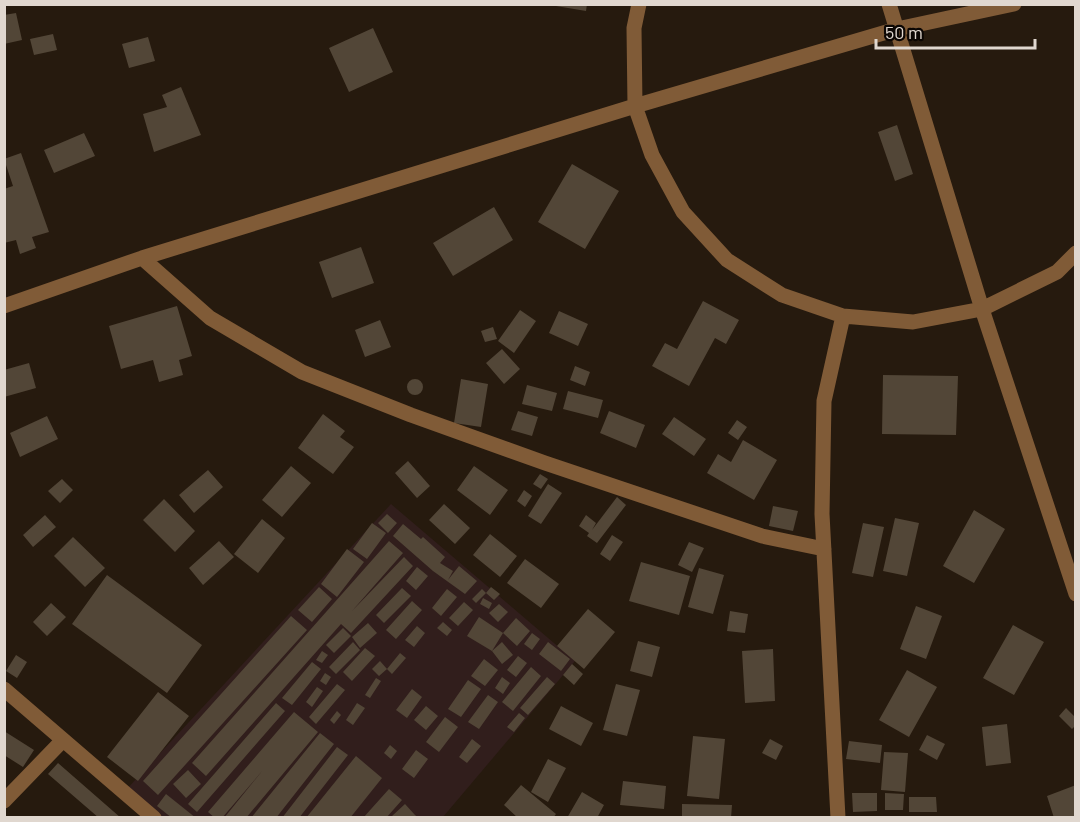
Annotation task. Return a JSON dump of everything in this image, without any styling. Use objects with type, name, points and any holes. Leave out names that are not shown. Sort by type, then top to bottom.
[{"type":"street","points":[[639,4],[634,28],[634,106],[652,155],[683,212],[728,260],[782,295],[843,316],[913,322],[982,309],[1056,272],[1076,253]]},
{"type":"street","points":[[889,4],[982,309],[1076,594]]},
{"type":"street","points":[[4,306],[142,258],[634,106],[897,29],[1014,4]]},
{"type":"street","points":[[142,258],[210,318],[302,372],[411,415],[545,463],[762,536],[824,549]]},
{"type":"street","points":[[838,818],[822,514],[824,401],[843,316]]},
{"type":"street","points":[[4,689],[154,818]]},
{"type":"street","points":[[4,801],[63,740]]},
{"type":"shaded area","points":[[391,504],[575,661],[443,817],[160,817],[125,791]]},
{"type":"building","points":[[544,4],[587,4],[586,11]]},
{"type":"building","points":[[16,13],[22,40],[4,44],[4,15]]},
{"type":"building","points":[[373,28],[393,72],[349,92],[329,48]]},
{"type":"building","points":[[53,34],[57,50],[34,55],[30,39]]},
{"type":"building","points":[[148,37],[155,61],[129,68],[122,44]]},
{"type":"building","points":[[181,87],[201,135],[154,152],[143,114],[167,107],[162,95]]},
{"type":"building","points":[[897,125],[913,174],[895,181],[878,132]]},
{"type":"building","points":[[84,133],[95,156],[54,173],[44,150]]},
{"type":"building","points":[[21,153],[49,232],[32,237],[36,248],[20,254],[16,240],[4,243],[4,189],[13,186],[4,159]]},
{"type":"building","points":[[572,164],[619,191],[585,249],[538,222]]},
{"type":"building","points":[[494,207],[513,240],[453,276],[433,243]]},
{"type":"building","points":[[361,247],[374,283],[332,298],[319,262]]},
{"type":"building","points":[[703,301],[739,320],[726,344],[715,338],[689,386],[652,366],[665,343],[677,349]]},
{"type":"building","points":[[177,306],[192,356],[179,360],[183,375],[159,382],[153,360],[121,369],[109,326]]},
{"type":"building","points":[[520,310],[536,321],[514,353],[498,341]]},
{"type":"building","points":[[559,311],[588,324],[578,346],[549,333]]},
{"type":"building","points":[[380,320],[391,347],[365,357],[355,330]]},
{"type":"building","points":[[493,327],[497,339],[485,342],[481,331]]},
{"type":"building","points":[[502,349],[520,369],[504,384],[486,363]]},
{"type":"building","points":[[29,363],[36,388],[4,397],[4,370]]},
{"type":"building","points":[[575,366],[590,372],[585,386],[570,380]]},
{"type":"building","points":[[883,375],[958,376],[956,435],[882,434]]},
{"type":"building","points":[[412,379],[418,379],[423,387],[421,393],[412,395],[407,390],[407,384]]},
{"type":"building","points":[[461,379],[488,384],[481,427],[454,423]]},
{"type":"building","points":[[527,385],[557,393],[552,411],[522,404]]},
{"type":"building","points":[[568,391],[603,400],[598,418],[563,409]]},
{"type":"building","points":[[518,411],[538,417],[532,436],[511,430]]},
{"type":"building","points":[[609,411],[645,425],[636,448],[600,433]]},
{"type":"building","points":[[323,414],[345,431],[340,437],[354,447],[333,474],[298,448]]},
{"type":"building","points":[[47,416],[58,439],[20,457],[10,433]]},
{"type":"building","points":[[674,417],[706,439],[694,456],[662,434]]},
{"type":"building","points":[[737,420],[747,427],[738,440],[728,433]]},
{"type":"building","points":[[743,440],[777,460],[754,500],[707,473],[718,454],[731,462]]},
{"type":"building","points":[[408,461],[430,486],[417,498],[395,473]]},
{"type":"building","points":[[291,466],[311,483],[282,517],[262,500]]},
{"type":"building","points":[[474,466],[508,490],[490,515],[457,490]]},
{"type":"building","points":[[208,470],[223,487],[194,513],[179,495]]},
{"type":"building","points":[[540,474],[548,479],[541,489],[533,484]]},
{"type":"building","points":[[62,479],[73,490],[60,503],[48,491]]},
{"type":"building","points":[[548,484],[562,493],[541,524],[528,516]]},
{"type":"building","points":[[524,490],[532,496],[525,507],[517,501]]},
{"type":"building","points":[[617,497],[626,505],[597,543],[579,526],[586,515],[596,523],[592,530]]},
{"type":"building","points":[[164,499],[195,531],[175,552],[143,520]]},
{"type":"building","points":[[444,504],[470,528],[455,544],[429,520]]},
{"type":"building","points":[[773,506],[798,511],[793,531],[769,526]]},
{"type":"building","points":[[974,510],[1005,529],[974,583],[943,566]]},
{"type":"building","points":[[387,514],[397,523],[388,533],[378,523]]},
{"type":"building","points":[[45,515],[56,527],[33,547],[23,535]]},
{"type":"building","points":[[895,518],[919,523],[907,576],[883,571]]},
{"type":"building","points":[[262,519],[285,538],[258,573],[234,554]]},
{"type":"building","points":[[372,523],[386,533],[367,559],[353,549]]},
{"type":"building","points":[[863,523],[884,527],[873,577],[852,573]]},
{"type":"building","points":[[403,524],[421,539],[423,537],[445,557],[440,563],[453,571],[448,580],[459,566],[477,581],[465,594],[433,571],[393,536]]},
{"type":"building","points":[[490,534],[517,556],[500,577],[473,555]]},
{"type":"building","points":[[612,535],[623,542],[610,561],[600,554]]},
{"type":"building","points":[[73,537],[105,568],[85,587],[54,556]]},
{"type":"building","points":[[219,541],[234,557],[203,585],[189,568]]},
{"type":"building","points":[[389,541],[403,553],[352,611],[404,557],[413,566],[351,633],[341,624],[206,776],[192,763]]},
{"type":"building","points":[[689,542],[704,548],[692,572],[678,565]]},
{"type":"building","points":[[347,549],[364,562],[337,597],[321,584]]},
{"type":"building","points":[[525,559],[559,584],[541,608],[507,583]]},
{"type":"building","points":[[641,562],[690,576],[679,615],[629,601]]},
{"type":"building","points":[[417,567],[428,576],[416,590],[406,581]]},
{"type":"building","points":[[699,568],[724,575],[713,614],[688,607]]},
{"type":"building","points":[[107,575],[202,645],[167,693],[72,624]]},
{"type":"building","points":[[319,587],[332,599],[312,622],[298,610]]},
{"type":"building","points":[[491,587],[500,594],[494,600],[486,593]]},
{"type":"building","points":[[402,588],[411,596],[384,623],[376,615]]},
{"type":"building","points":[[447,589],[457,597],[441,616],[432,608]]},
{"type":"building","points":[[482,589],[486,593],[476,603],[472,599]]},
{"type":"building","points":[[483,598],[492,603],[489,609],[480,604]]},
{"type":"building","points":[[412,601],[422,610],[396,639],[386,630]]},
{"type":"building","points":[[464,602],[473,610],[458,626],[449,618]]},
{"type":"building","points":[[51,603],[66,617],[47,636],[33,622]]},
{"type":"building","points":[[499,604],[508,612],[498,622],[489,613]]},
{"type":"building","points":[[916,606],[942,616],[926,659],[900,649]]},
{"type":"building","points":[[588,609],[615,632],[584,669],[557,646]]},
{"type":"building","points":[[730,611],[748,614],[745,633],[727,631]]},
{"type":"building","points":[[291,616],[307,630],[158,795],[143,781]]},
{"type":"building","points":[[479,617],[503,633],[492,651],[467,636]]},
{"type":"building","points":[[516,618],[530,631],[517,646],[503,633]]},
{"type":"building","points":[[443,622],[452,630],[447,636],[437,628]]},
{"type":"building","points":[[368,623],[377,633],[360,648],[352,637]]},
{"type":"building","points":[[1013,625],[1044,642],[1014,695],[983,678]]},
{"type":"building","points":[[417,626],[425,633],[414,647],[405,640]]},
{"type":"building","points":[[343,628],[351,636],[334,653],[326,645]]},
{"type":"building","points":[[532,633],[540,639],[532,650],[524,644]]},
{"type":"building","points":[[638,641],[660,647],[652,677],[630,671]]},
{"type":"building","points":[[353,642],[360,650],[336,674],[329,667]]},
{"type":"building","points":[[502,642],[513,655],[502,664],[492,651]]},
{"type":"building","points":[[548,642],[570,659],[561,671],[539,654]]},
{"type":"building","points":[[365,648],[375,656],[352,681],[343,672]]},
{"type":"building","points":[[773,649],[775,701],[745,703],[742,651]]},
{"type":"building","points":[[322,651],[328,655],[322,663],[316,660]]},
{"type":"building","points":[[400,653],[406,658],[392,674],[387,669]]},
{"type":"building","points":[[16,655],[27,662],[17,678],[6,671]]},
{"type":"building","points":[[518,656],[527,663],[516,677],[507,670]]},
{"type":"building","points":[[484,659],[498,670],[485,686],[471,676]]},
{"type":"building","points":[[380,661],[387,669],[379,676],[372,669]]},
{"type":"building","points":[[312,662],[321,669],[292,705],[282,698]]},
{"type":"building","points":[[572,664],[583,674],[574,685],[563,675]]},
{"type":"building","points":[[531,667],[541,676],[513,711],[502,702]]},
{"type":"building","points":[[907,670],[937,687],[909,737],[879,720]]},
{"type":"building","points":[[325,673],[331,677],[326,685],[320,681]]},
{"type":"building","points":[[502,677],[510,683],[503,694],[495,688]]},
{"type":"building","points":[[547,677],[555,684],[528,715],[520,708]]},
{"type":"building","points":[[376,678],[381,681],[370,698],[365,695]]},
{"type":"building","points":[[468,680],[481,689],[461,717],[448,709]]},
{"type":"building","points":[[337,684],[345,690],[316,724],[309,717]]},
{"type":"building","points":[[616,684],[640,690],[627,736],[603,730]]},
{"type":"building","points":[[317,687],[323,691],[312,707],[306,702]]},
{"type":"building","points":[[412,689],[422,697],[407,718],[396,710]]},
{"type":"building","points":[[158,692],[189,716],[138,781],[107,757]]},
{"type":"building","points":[[488,695],[498,702],[479,729],[468,722]]},
{"type":"building","points":[[276,703],[285,711],[197,812],[188,804]]},
{"type":"building","points":[[357,703],[365,708],[353,725],[346,720]]},
{"type":"building","points":[[426,706],[438,716],[426,730],[414,720]]},
{"type":"building","points":[[561,706],[593,723],[581,746],[549,729]]},
{"type":"building","points":[[1066,708],[1076,718],[1076,725],[1072,729],[1059,716]]},
{"type":"building","points":[[337,711],[341,715],[334,724],[330,720]]},
{"type":"building","points":[[294,712],[318,732],[246,818],[224,818],[263,770],[222,818],[215,818],[208,812]]},
{"type":"building","points":[[519,713],[525,718],[514,732],[507,727]]},
{"type":"building","points":[[445,717],[458,727],[439,752],[426,742]]},
{"type":"building","points":[[1007,724],[1011,763],[986,766],[982,727]]},
{"type":"building","points":[[4,731],[34,750],[23,767],[4,755]]},
{"type":"building","points":[[320,733],[334,744],[276,818],[251,818]]},
{"type":"building","points":[[927,735],[945,744],[937,760],[919,750]]},
{"type":"building","points":[[693,736],[725,739],[719,799],[687,796]]},
{"type":"building","points":[[472,739],[481,746],[467,763],[459,757]]},
{"type":"building","points":[[770,739],[783,746],[776,760],[762,753]]},
{"type":"building","points":[[849,741],[882,745],[880,763],[846,759]]},
{"type":"building","points":[[390,745],[397,751],[391,759],[384,753]]},
{"type":"building","points":[[337,747],[348,755],[299,818],[282,818]]},
{"type":"building","points":[[416,750],[428,759],[414,778],[402,769]]},
{"type":"building","points":[[884,752],[908,753],[905,792],[881,790]]},
{"type":"building","points":[[356,756],[382,778],[350,818],[306,818]]},
{"type":"building","points":[[548,759],[566,768],[548,802],[531,792]]},
{"type":"building","points":[[58,763],[121,818],[99,818],[48,774]]},
{"type":"building","points":[[188,770],[201,784],[186,798],[173,784]]},
{"type":"building","points":[[623,781],[666,786],[664,809],[620,805]]},
{"type":"building","points":[[521,785],[556,814],[553,818],[518,818],[504,805]]},
{"type":"building","points":[[1076,785],[1076,818],[1054,818],[1047,796]]},
{"type":"building","points":[[389,789],[402,800],[386,818],[363,818]]},
{"type":"building","points":[[582,792],[604,805],[597,818],[567,818]]},
{"type":"building","points":[[852,793],[877,793],[877,811],[853,812]]},
{"type":"building","points":[[885,793],[904,794],[903,810],[885,810]]},
{"type":"building","points":[[166,794],[196,818],[172,818],[157,806]]},
{"type":"building","points":[[909,797],[936,797],[937,812],[909,812]]},
{"type":"building","points":[[405,804],[419,818],[393,818],[392,816]]},
{"type":"building","points":[[682,804],[732,805],[731,818],[682,818]]}]
